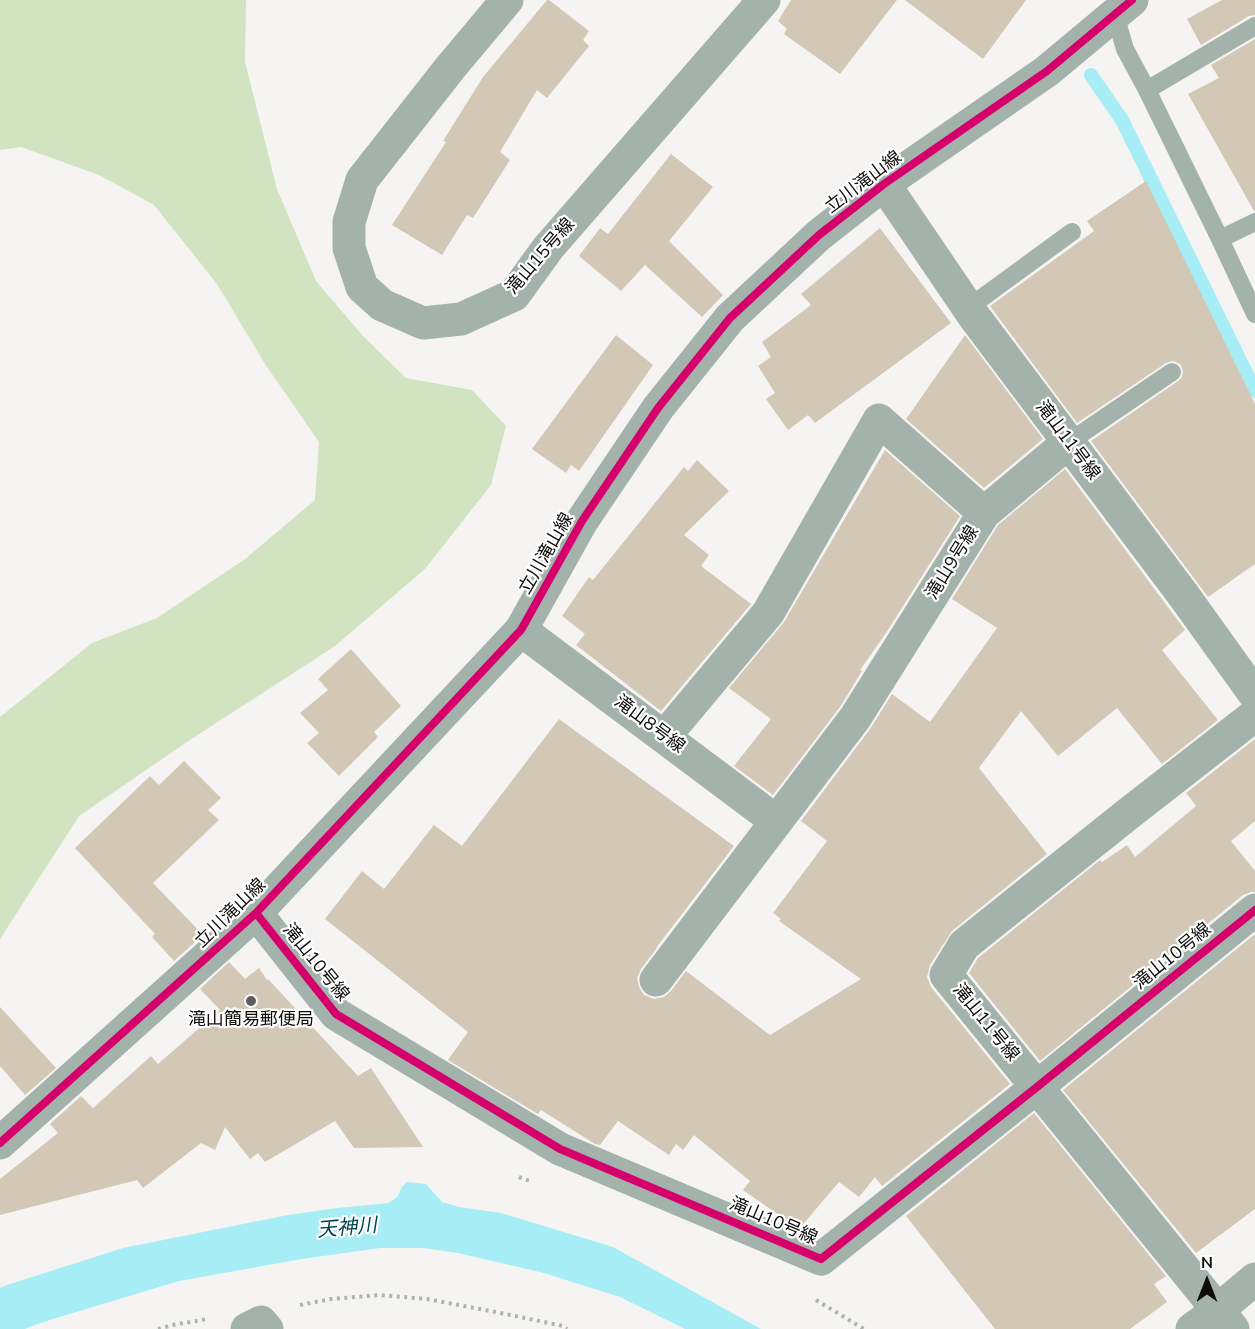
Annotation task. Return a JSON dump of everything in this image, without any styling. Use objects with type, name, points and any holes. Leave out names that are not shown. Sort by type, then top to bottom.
[{"type":"street","name":"滝山15号線","points":[[507,0],[362,180],[349,222],[349,248],[362,286],[382,305],[423,323],[461,319],[514,295],[548,248],[764,0]]},
{"type":"street","name":"立川滝山線","points":[[0,1143],[256,913],[521,630],[582,521],[658,408],[730,318],[819,235],[884,184],[1047,71],[1119,5]]},
{"type":"street","name":"滝山11号線","points":[[884,184],[968,308],[1184,596],[1255,695]]},
{"type":"street","name":"滝山9号線","points":[[656,980],[855,718],[984,513],[879,420],[768,613],[664,736]]},
{"type":"street","points":[[984,513],[1069,442]]},
{"type":"street","name":"滝山8号線","points":[[521,630],[776,821]]},
{"type":"street","name":"滝山11号線","points":[[1226,1319],[946,975],[964,945],[1255,715]]},
{"type":"street","name":"滝山10号線","points":[[256,913],[336,1014],[560,1149],[821,1259],[1255,910]]},
{"type":"street","points":[[1192,1329],[1226,1319],[1255,1279]]},
{"type":"lane","points":[[1119,5],[1125,49],[1148,90],[1255,314]]},
{"type":"lane","points":[[1148,90],[1255,27]]},
{"type":"lane","points":[[1220,239],[1255,222]]},
{"type":"lane","points":[[968,308],[1072,232]]},
{"type":"lane","points":[[1069,442],[1172,372]]},
{"type":"path","points":[[258,1327],[291,1307],[331,1299],[380,1295],[427,1299],[563,1326],[567,1329]]},
{"type":"green space","points":[[0,0],[246,0],[245,62],[277,189],[316,281],[363,336],[406,378],[472,390],[506,426],[491,485],[425,569],[335,646],[187,742],[79,816],[0,939],[0,717],[92,643],[157,618],[245,559],[315,500],[319,442],[265,364],[217,284],[154,205],[99,175],[21,147],[0,150]]},
{"type":"water","name":"天神川","points":[[407,1182],[426,1184],[442,1202],[501,1213],[613,1247],[761,1329],[685,1329],[620,1297],[544,1273],[458,1253],[423,1248],[380,1248],[179,1281],[25,1329],[0,1329],[0,1288],[7,1285],[123,1248],[288,1215],[389,1203],[397,1197]]},
{"type":"building","points":[[547,0],[589,31],[583,40],[589,46],[547,98],[537,90],[500,152],[510,160],[473,218],[467,215],[442,255],[392,225],[446,142],[443,141],[483,77]]},
{"type":"building","points":[[791,0],[897,0],[840,74],[784,34],[787,29],[778,21]]},
{"type":"building","points":[[905,0],[1026,0],[983,59]]},
{"type":"building","points":[[1222,0],[1255,0],[1255,15],[1249,16],[1201,45],[1187,19]]},
{"type":"building","points":[[1255,39],[1254,211],[1188,94],[1219,78],[1211,65]]},
{"type":"building","points":[[671,154],[713,187],[669,241],[723,295],[702,317],[645,265],[621,291],[579,256],[600,228],[608,234]]},
{"type":"building","points":[[1146,181],[1255,404],[1255,564],[1208,597],[1091,441],[1178,381],[1183,372],[1181,365],[1172,361],[1166,363],[1077,423],[990,306],[1094,231],[1087,221]]},
{"type":"building","points":[[880,228],[951,323],[815,423],[808,415],[788,430],[766,399],[775,393],[758,366],[771,357],[762,342],[811,305],[801,294]]},
{"type":"building","points":[[616,335],[653,365],[579,471],[571,465],[566,473],[532,449]]},
{"type":"building","points":[[965,335],[1043,439],[984,488],[906,419]]},
{"type":"building","points":[[885,450],[960,516],[860,670],[862,671],[840,707],[773,795],[734,766],[771,719],[729,688],[784,622]]},
{"type":"building","points":[[697,460],[729,491],[684,535],[709,555],[701,566],[751,604],[661,711],[576,645],[585,634],[562,616],[589,577],[593,580],[684,467],[688,471]]},
{"type":"building","points":[[1065,469],[1185,630],[1162,650],[1218,720],[1162,764],[1117,708],[1058,756],[1021,711],[979,768],[1047,854],[952,931],[930,965],[927,977],[931,987],[1010,1084],[882,1186],[875,1177],[859,1197],[839,1182],[799,1229],[743,1190],[750,1181],[694,1135],[683,1150],[676,1144],[669,1155],[618,1121],[600,1145],[595,1144],[541,1110],[538,1114],[448,1060],[468,1032],[325,919],[362,871],[384,889],[434,825],[462,846],[559,719],[734,846],[641,969],[637,978],[644,995],[654,999],[664,997],[686,971],[770,1035],[861,979],[779,921],[781,919],[773,913],[827,841],[801,821],[870,729],[892,694],[930,722],[997,628],[952,599],[998,525]]},
{"type":"building","points":[[351,649],[401,706],[374,732],[378,737],[339,776],[307,743],[319,733],[300,713],[328,690],[318,679]]},
{"type":"building","points":[[1255,739],[1255,821],[1231,841],[1255,871],[1255,892],[1243,895],[1040,1061],[969,973],[978,958],[1100,860],[1102,862],[1127,845],[1135,857],[1196,806],[1186,793]]},
{"type":"building","points":[[184,761],[221,798],[208,810],[219,820],[153,883],[203,935],[174,961],[152,937],[155,934],[75,848],[150,776],[159,785]]},
{"type":"building","points":[[1255,934],[1255,1209],[1196,1253],[1063,1090]]},
{"type":"building","points":[[229,962],[245,979],[259,968],[267,980],[358,1076],[371,1068],[423,1147],[354,1148],[335,1121],[265,1162],[258,1153],[250,1159],[225,1127],[215,1150],[201,1143],[143,1188],[137,1180],[0,1215],[0,1179],[58,1133],[50,1124],[81,1096],[93,1108],[151,1056],[158,1064],[220,1010],[200,989]]},
{"type":"building","points":[[0,1007],[56,1068],[25,1095],[0,1066]]},
{"type":"building","points":[[1034,1113],[1166,1276],[1154,1284],[1167,1302],[1130,1329],[995,1329],[906,1216]]},
{"type":"waterway","points":[[1091,75],[1122,120],[1255,391]]},
{"type":"cycle path","points":[[0,1143],[256,913],[521,630],[582,521],[658,408],[730,318],[819,235],[884,184],[1047,71],[1132,0]]},
{"type":"cycle path","points":[[256,913],[336,1014],[560,1149],[821,1259],[1255,910]]},
{"type":"place","name":"滝山簡易郵便局","points":[[251,1001]]}]
